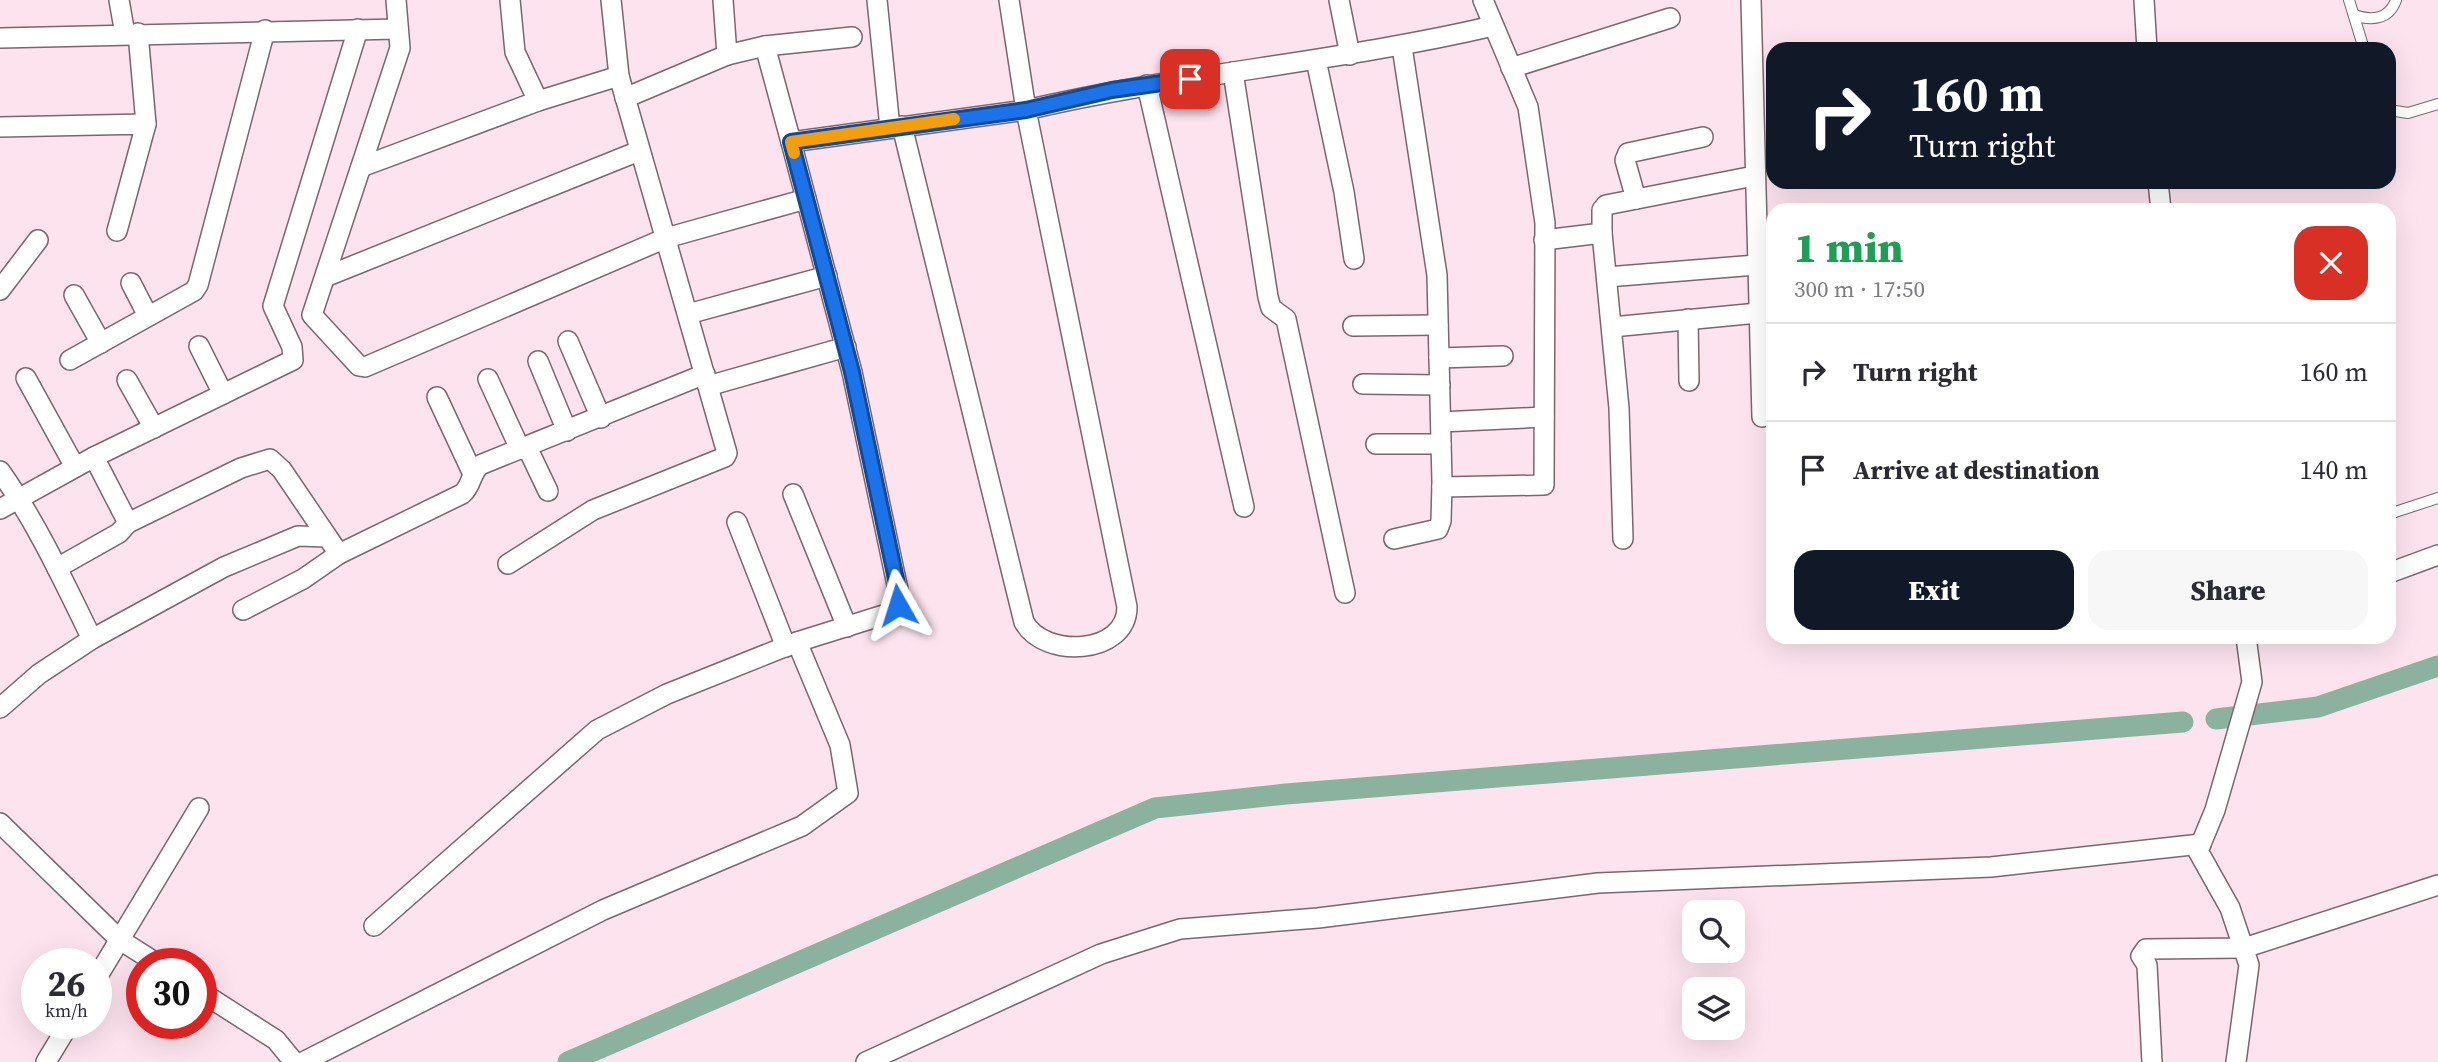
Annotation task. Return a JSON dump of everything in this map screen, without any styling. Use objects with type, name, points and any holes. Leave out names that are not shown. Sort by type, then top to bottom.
[{"type":"street","points":[[117,231],[146,124],[132,34],[118,0]]},
{"type":"street","points":[[396,0],[400,48],[312,315],[354,364],[365,367],[666,238],[806,199]]},
{"type":"street","points":[[510,0],[515,51],[538,101]]},
{"type":"street","points":[[508,564],[593,510],[724,457],[727,450],[619,76],[611,0]]},
{"type":"street","points":[[723,0],[727,55]]},
{"type":"street","points":[[877,0],[896,127],[1024,622],[1036,638],[1064,647],[1081,646],[1113,634],[1125,624],[1127,607],[1026,110],[1009,0]]},
{"type":"street","points":[[1339,0],[1350,55]]},
{"type":"street","points":[[1442,487],[1544,485],[1545,223],[1528,107],[1483,0]]},
{"type":"street","points":[[1751,0],[1762,417]]},
{"type":"street","points":[[2144,0],[2147,42]]},
{"type":"street","points":[[1511,68],[1670,18]]},
{"type":"street","points":[[791,142],[1026,110],[1147,85],[1402,47],[1493,26]]},
{"type":"street","points":[[0,509],[18,496],[94,457],[293,360],[292,347],[273,306],[358,29]]},
{"type":"street","points":[[0,38],[398,29]]},
{"type":"street","points":[[70,360],[194,291],[198,285],[265,30]]},
{"type":"street","points":[[625,98],[727,55],[765,46],[852,37]]},
{"type":"street","points":[[374,926],[597,730],[667,694],[792,645],[893,612],[900,598],[846,347],[765,46]]},
{"type":"street","points":[[1394,539],[1438,529],[1441,521],[1442,487],[1436,261],[1402,47]]},
{"type":"street","points":[[1316,60],[1345,192],[1354,259]]},
{"type":"street","points":[[1233,72],[1268,297],[1271,308],[1286,319],[1345,593]]},
{"type":"street","points":[[361,167],[538,101],[619,76]]},
{"type":"street","points":[[1147,85],[1244,507]]},
{"type":"street","points":[[0,127],[146,124]]},
{"type":"street","points":[[1636,199],[1625,160],[1628,153],[1703,137]]},
{"type":"street","points":[[325,277],[639,150]]},
{"type":"street","points":[[1623,539],[1619,408],[1602,210],[1606,205],[1754,176]]},
{"type":"street","points":[[1544,240],[1602,233]]},
{"type":"street","points":[[0,290],[38,240]]},
{"type":"street","points":[[1606,277],[1756,265]]},
{"type":"street","points":[[688,314],[827,276]]},
{"type":"street","points":[[131,283],[148,316]]},
{"type":"street","points":[[74,296],[101,343]]},
{"type":"street","points":[[1612,327],[1758,313]]},
{"type":"street","points":[[1688,318],[1689,381]]},
{"type":"street","points":[[1353,326],[1438,325]]},
{"type":"street","points":[[568,341],[601,418]]},
{"type":"street","points":[[199,346],[223,394]]},
{"type":"street","points":[[243,610],[303,579],[339,554],[462,494],[467,490],[472,472],[480,465],[707,380],[846,347]]},
{"type":"street","points":[[1439,358],[1503,356]]},
{"type":"street","points":[[538,361],[567,431]]},
{"type":"street","points":[[26,378],[75,467]]},
{"type":"street","points":[[488,379],[548,491]]},
{"type":"street","points":[[127,380],[154,428]]},
{"type":"street","points":[[1363,384],[1440,385]]},
{"type":"street","points":[[437,397],[472,472]]},
{"type":"street","points":[[1441,422],[1544,417]]},
{"type":"street","points":[[1376,444],[1441,444]]},
{"type":"street","points":[[94,457],[128,523]]},
{"type":"street","points":[[57,568],[119,533],[128,523],[241,468],[270,459],[282,470],[339,554]]},
{"type":"street","points":[[0,471],[18,496],[92,639]]},
{"type":"street","points":[[793,494],[847,626]]},
{"type":"street","points":[[303,1062],[603,910],[802,826],[848,793],[839,745],[737,522]]},
{"type":"street","points":[[0,708],[39,674],[92,639],[224,567],[298,536],[327,537]]},
{"type":"street","points":[[2396,570],[2438,555]]},
{"type":"street","points":[[2236,1062],[2249,965],[2230,908],[2198,851],[2215,810],[2252,682],[2247,644]]},
{"type":"street","points":[[112,953],[199,808]]},
{"type":"street","points":[[0,823],[7,844],[133,948]]},
{"type":"street","points":[[866,1062],[1101,954],[1180,929],[1318,918],[1598,883],[1991,867],[2202,844]]},
{"type":"street","points":[[2152,1062],[2147,965],[2141,956],[2146,950],[2244,948],[2438,885]]},
{"type":"street","points":[[217,1002],[276,1040],[294,1062]]},
{"type":"street","points":[[46,1062],[60,1039]]},
{"type":"lane","points":[[2349,0],[2362,42]]},
{"type":"lane","points":[[2354,15],[2375,20],[2386,14],[2396,0]]},
{"type":"lane","points":[[2396,111],[2408,113],[2438,104]]},
{"type":"lane","points":[[2396,512],[2438,498]]},
{"type":"waterway","points":[[2216,719],[2318,707],[2438,666]]},
{"type":"waterway","points":[[568,1062],[1155,808],[1286,794],[2183,722]]},
{"type":"slow traffic","points":[[794,153],[791,142],[954,119]]},
{"type":"route","points":[[898,605],[900,598],[852,372],[791,142],[1026,110],[1112,90],[1190,79]]}]
